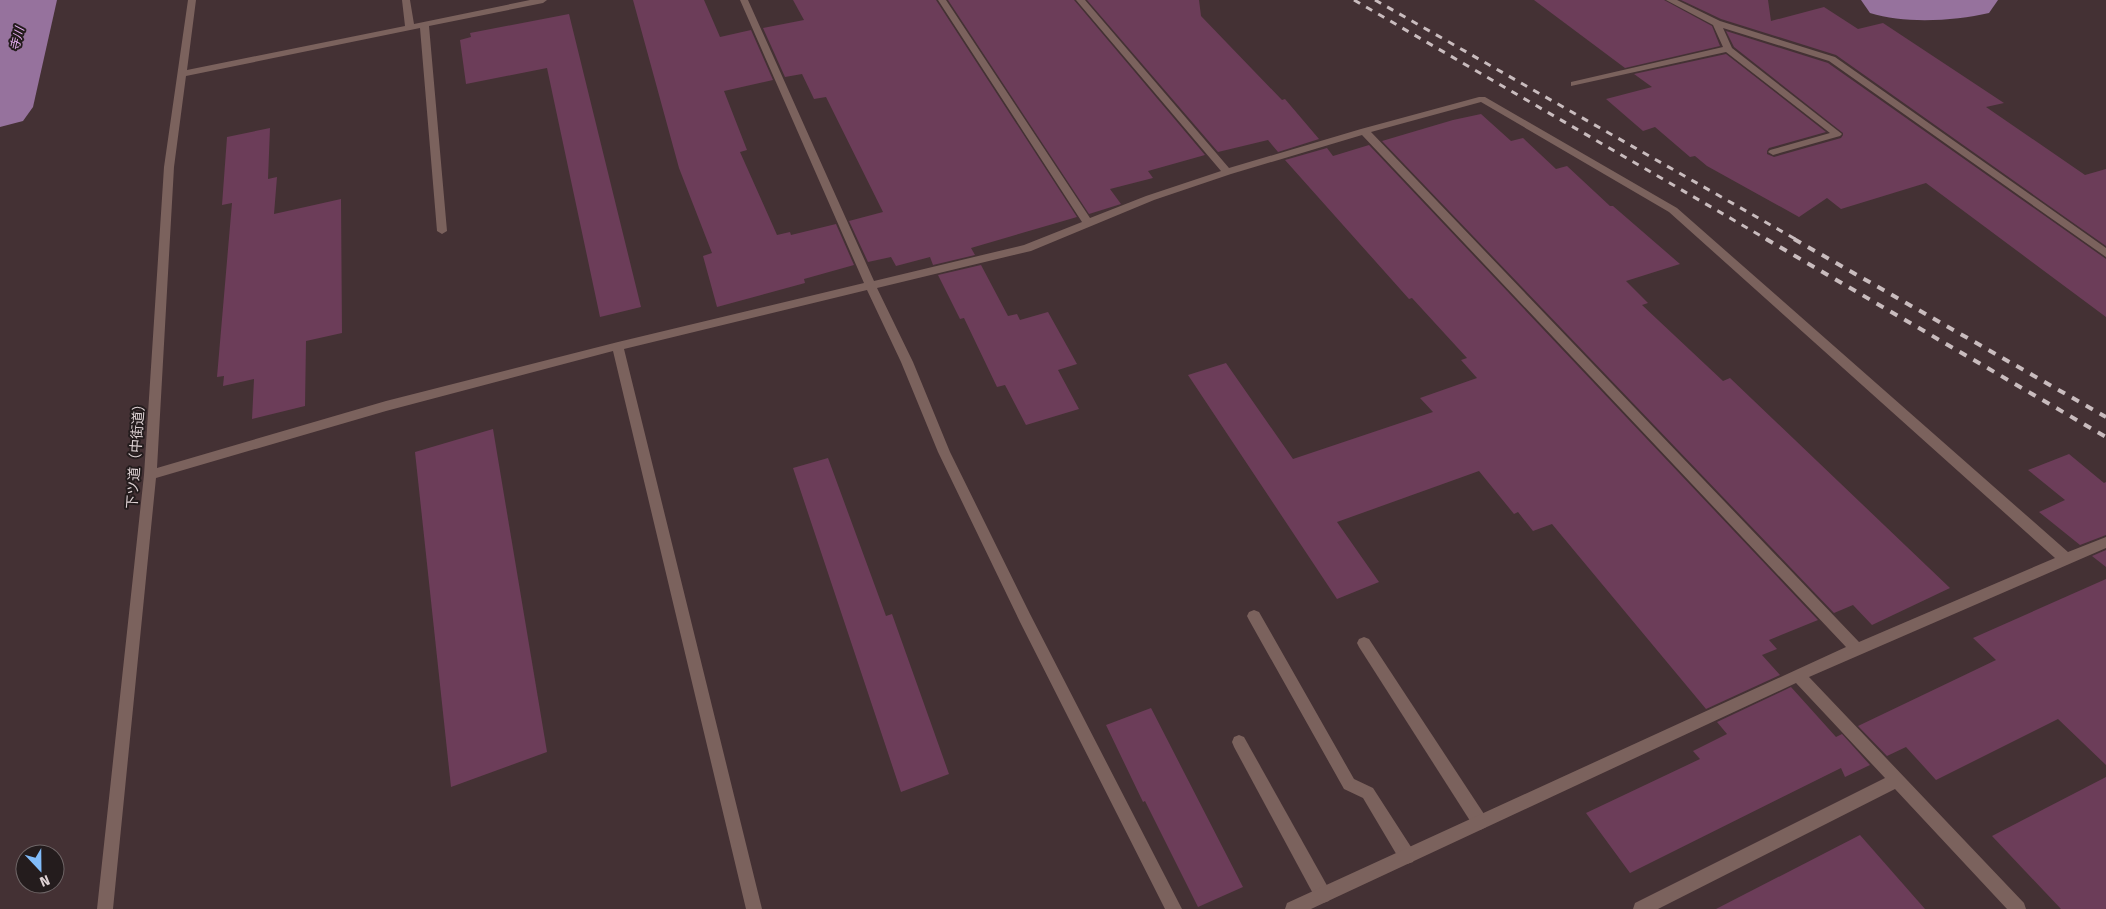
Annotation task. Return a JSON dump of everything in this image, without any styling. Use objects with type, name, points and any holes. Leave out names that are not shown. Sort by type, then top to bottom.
[{"type":"street","name":"下ツ道（中街道）","points":[[105,909],[150,475],[169,167],[192,0]]},
{"type":"street","points":[[406,0],[410,27]]},
{"type":"street","points":[[183,74],[543,0]]},
{"type":"street","points":[[744,0],[871,286],[907,362],[944,452],[1025,618],[1174,909]]},
{"type":"street","points":[[942,0],[1088,223]]},
{"type":"street","points":[[1080,0],[1227,172]]},
{"type":"street","points":[[1670,0],[1717,23],[1832,59],[2106,253]]},
{"type":"street","points":[[1717,23],[1728,49],[1837,134],[1773,152]]},
{"type":"street","points":[[424,24],[442,231]]},
{"type":"street","points":[[1574,84],[1728,49]]},
{"type":"street","points":[[150,475],[386,406],[618,346],[1027,248],[1150,198],[1227,172],[1364,131],[1482,99],[1673,210],[2066,559]]},
{"type":"street","points":[[1364,131],[1858,650]]},
{"type":"street","points":[[618,346],[754,909]]},
{"type":"street","points":[[1293,909],[1798,675],[2106,542]]},
{"type":"street","points":[[1254,616],[1349,784],[1368,793],[1407,856]]},
{"type":"street","points":[[1364,643],[1480,822]]},
{"type":"street","points":[[1798,675],[2018,909]]},
{"type":"street","points":[[1239,742],[1323,895]]},
{"type":"street","points":[[1641,909],[1897,780]]},
{"type":"building","points":[[633,0],[704,0],[720,37],[751,30],[773,80],[724,91],[747,150],[740,152],[777,235],[790,232],[791,235],[836,224],[854,265],[804,279],[805,283],[717,307],[703,256],[712,253],[679,168]]},
{"type":"building","points":[[793,0],[936,0],[1077,217],[971,248],[975,255],[933,265],[930,257],[896,266],[891,257],[868,262],[849,221],[883,212],[826,97],[814,99],[802,74],[785,77],[763,28],[804,20]]},
{"type":"building","points":[[948,0],[1074,0],[1205,155],[1148,171],[1153,178],[1110,189],[1121,204],[1089,214]]},
{"type":"building","points":[[1087,0],[1199,0],[1201,16],[1282,100],[1285,99],[1319,139],[1278,152],[1268,140],[1218,152]]},
{"type":"building","points":[[1534,0],[1664,0],[1712,26],[1720,46],[1625,68]]},
{"type":"building","points":[[1681,0],[1768,0],[1771,21],[1824,7],[1858,29],[1883,23],[2004,103],[1986,107],[2085,175],[2106,169],[2106,246],[1836,55],[1721,19]]},
{"type":"building","points":[[569,14],[641,307],[600,317],[547,68],[466,84],[460,40],[471,37],[470,33]]},
{"type":"building","points":[[1726,31],[1828,63],[2106,259],[2106,317],[1926,183],[1841,209],[1827,198],[1799,217],[1707,166],[1695,156],[1690,157],[1655,127],[1643,131],[1606,99],[1652,87],[1634,74],[1726,54],[1826,132],[1769,148],[1767,154],[1774,157],[1841,138],[1843,133],[1734,47]]},
{"type":"building","points":[[1481,114],[1511,141],[1523,138],[1556,169],[1567,166],[1610,206],[1613,206],[1680,264],[1626,281],[1648,303],[1642,305],[1723,381],[1730,378],[1950,588],[1872,625],[1853,605],[1834,613],[1382,141],[1453,120]]},
{"type":"building","points":[[270,128],[268,179],[277,177],[274,214],[341,199],[342,333],[306,341],[305,406],[252,419],[254,379],[223,386],[224,376],[217,377],[232,203],[222,205],[227,137]]},
{"type":"building","points":[[1369,145],[1818,620],[1769,640],[1777,649],[1762,655],[1780,675],[1706,709],[1552,524],[1533,531],[1518,512],[1514,514],[1479,471],[1337,522],[1379,582],[1337,599],[1188,375],[1226,363],[1293,459],[1433,412],[1420,398],[1477,378],[1461,360],[1467,358],[1412,298],[1409,299],[1285,160],[1327,148],[1333,156]]},
{"type":"building","points":[[981,265],[1008,316],[1017,314],[1020,320],[1048,312],[1077,364],[1058,370],[1079,409],[1026,425],[1005,385],[997,387],[964,318],[960,319],[938,275]]},
{"type":"building","points":[[493,429],[547,752],[451,787],[415,452]]},
{"type":"building","points":[[2069,454],[2104,483],[2106,482],[2106,535],[2080,545],[2039,512],[2065,500],[2028,470]]},
{"type":"building","points":[[828,458],[886,616],[892,614],[949,774],[901,792],[793,468]]},
{"type":"building","points":[[2106,550],[2106,567],[2092,556]]},
{"type":"building","points":[[2106,579],[2106,765],[2058,719],[1936,780],[1906,747],[1887,756],[1858,726],[1996,660],[1973,638]]},
{"type":"building","points":[[1791,687],[1836,737],[1842,734],[1870,765],[1845,777],[1841,768],[1630,873],[1586,813],[1700,759],[1693,751],[1727,734],[1717,722]]},
{"type":"building","points":[[1151,708],[1243,887],[1198,907],[1145,801],[1143,802],[1106,725]]},
{"type":"building","points":[[2106,777],[2106,909],[2061,909],[1992,836]]},
{"type":"building","points":[[1860,835],[1925,909],[1716,909]]},
{"type":"waterway","name":"寺川","points":[[0,107],[27,0]]},
{"type":"waterway","points":[[1891,0],[1897,2],[1968,0]]},
{"type":"railway","points":[[1354,0],[1768,240]]},
{"type":"railway","points":[[1375,0],[1797,240]]},
{"type":"railway","points":[[1766,239],[2106,437]]},
{"type":"railway","points":[[1794,239],[2106,417]]}]
